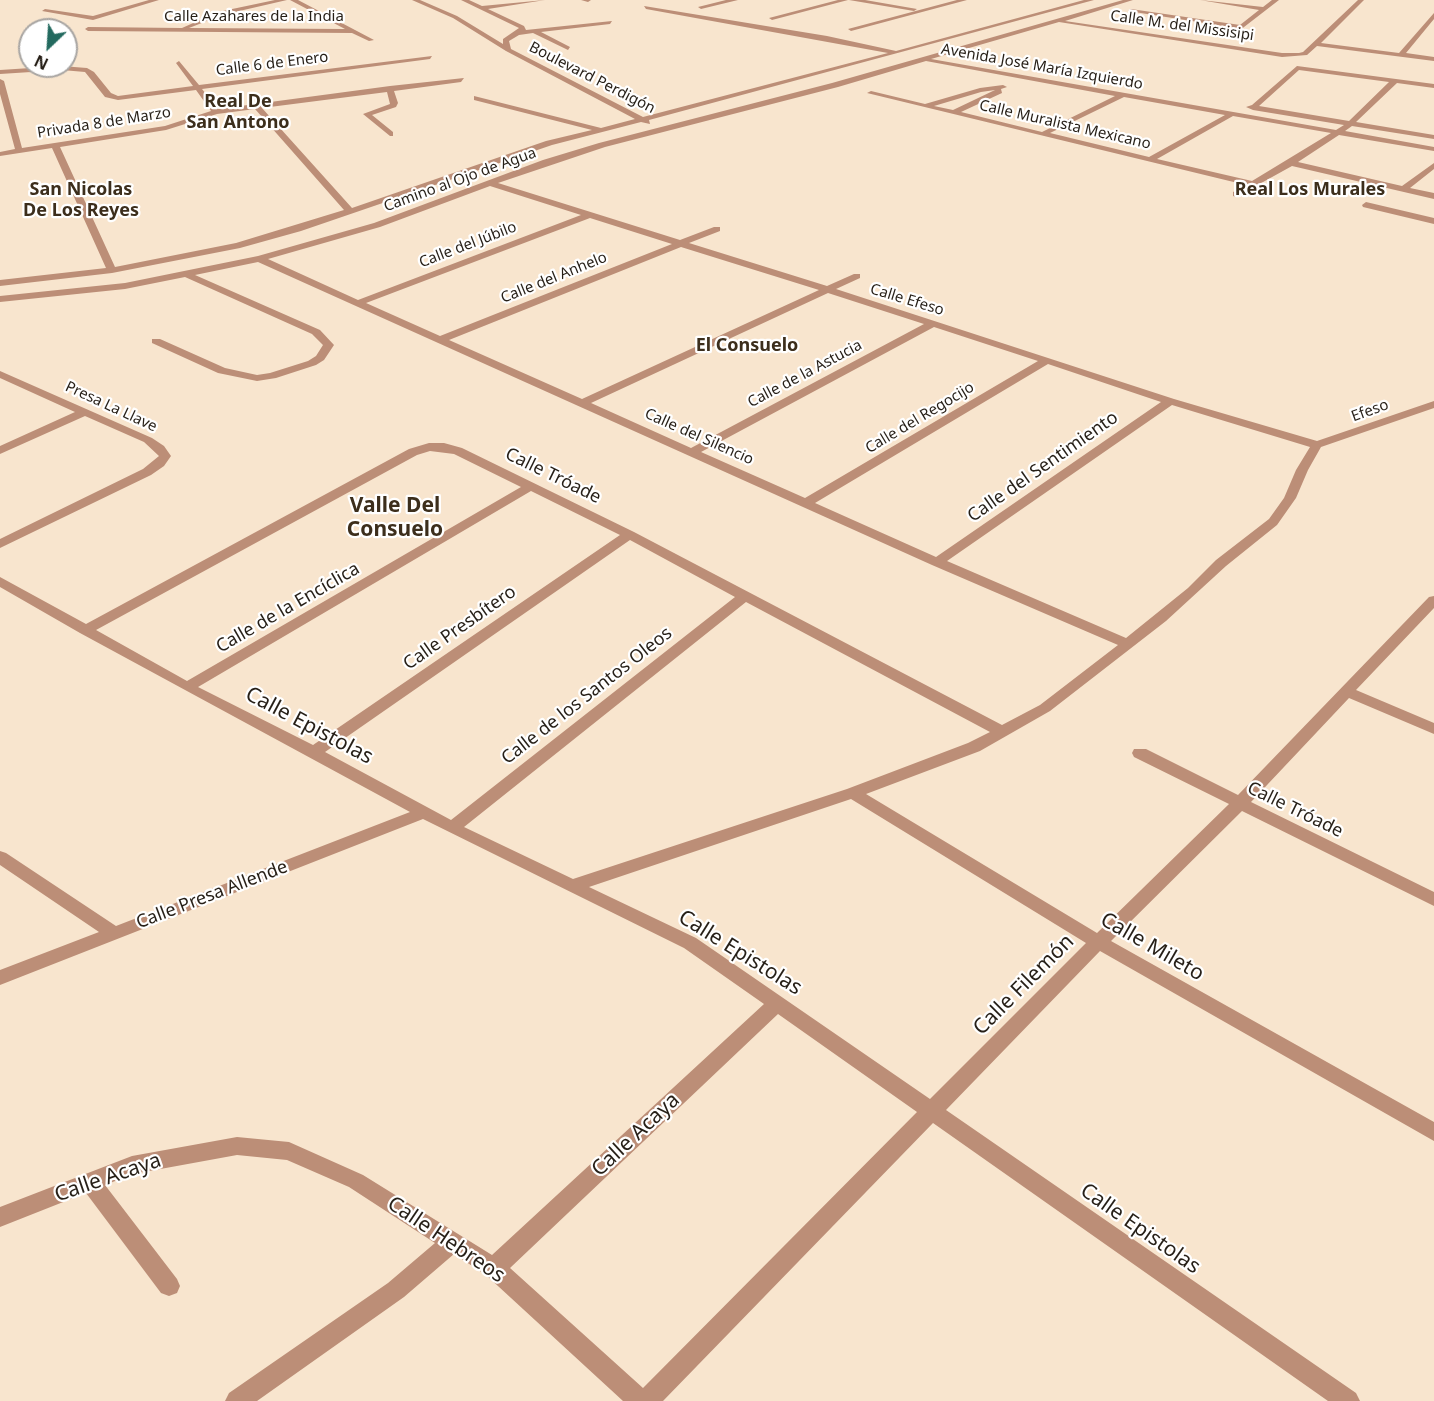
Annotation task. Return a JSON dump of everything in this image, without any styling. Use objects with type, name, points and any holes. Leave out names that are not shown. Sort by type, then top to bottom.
[{"type":"street","points":[[45,11],[99,17],[156,0]]},
{"type":"street","points":[[180,30],[220,13],[284,0]]},
{"type":"street","name":"Calle Azahares de la India","points":[[293,0],[353,31]]},
{"type":"street","name":"Boulevard Perdigón","points":[[415,0],[454,17],[508,50],[663,129]]},
{"type":"street","name":"Boulevard Perdigón","points":[[464,0],[522,27],[523,30],[505,40],[508,50]]},
{"type":"street","points":[[482,8],[542,0]]},
{"type":"street","points":[[701,6],[735,0]]},
{"type":"street","points":[[772,18],[845,0]]},
{"type":"street","points":[[852,0],[923,10]]},
{"type":"street","points":[[851,29],[964,0]]},
{"type":"street","name":"Camino al Ojo de Agua","points":[[0,283],[112,270],[237,246],[298,229],[511,154],[1092,0]]},
{"type":"street","name":"Camino al Ojo de Agua","points":[[0,299],[124,286],[259,259],[377,225],[546,162],[925,60],[1130,0]]},
{"type":"street","points":[[1203,0],[1265,9]]},
{"type":"street","points":[[1219,46],[1276,0]]},
{"type":"street","points":[[1316,44],[1361,0]]},
{"type":"street","points":[[75,16],[115,3]]},
{"type":"street","name":"Avenida José María Izquierdo","points":[[646,8],[827,38],[925,60],[1022,78],[1434,149]]},
{"type":"street","points":[[1131,11],[1241,27]]},
{"type":"street","points":[[1401,55],[1434,15]]},
{"type":"street","name":"Calle M. del Missisipi","points":[[1056,21],[1282,55],[1305,54],[1316,44]]},
{"type":"street","points":[[518,33],[610,22]]},
{"type":"street","name":"Calle Azahares de la India","points":[[88,28],[353,31]]},
{"type":"street","points":[[353,31],[371,40]]},
{"type":"street","points":[[534,31],[568,48]]},
{"type":"street","points":[[1316,44],[1434,59]]},
{"type":"street","name":"Calle 6 de Enero","points":[[2,73],[62,68],[87,70],[92,73],[108,95],[118,98],[430,57]]},
{"type":"street","points":[[179,63],[216,112]]},
{"type":"street","points":[[1253,108],[1293,69],[1301,68],[1434,86]]},
{"type":"street","points":[[954,113],[995,94],[1003,87],[1022,78]]},
{"type":"street","name":"Privada 8 de Marzo","points":[[0,154],[166,128],[216,112],[461,80]]},
{"type":"street","points":[[1236,194],[1291,163],[1350,124],[1396,80]]},
{"type":"street","points":[[0,81],[19,151]]},
{"type":"street","points":[[924,106],[980,90],[1003,87]]},
{"type":"street","points":[[390,88],[393,105],[367,114],[390,134]]},
{"type":"street","name":"Calle Muralista Mexicano","points":[[871,93],[1152,158],[1252,184]]},
{"type":"street","points":[[1043,134],[1122,95]]},
{"type":"street","points":[[477,98],[601,130]]},
{"type":"street","points":[[256,106],[350,211]]},
{"type":"street","points":[[1243,106],[1434,138]]},
{"type":"street","points":[[1152,158],[1232,114]]},
{"type":"street","points":[[56,146],[112,270]]},
{"type":"street","points":[[1291,163],[1434,196]]},
{"type":"street","points":[[1404,189],[1434,165]]},
{"type":"street","name":"Calle Efeso","points":[[489,183],[1317,446]]},
{"type":"street","points":[[1366,205],[1434,221]]},
{"type":"street","name":"Calle del Júbilo","points":[[358,303],[589,215]]},
{"type":"street","name":"Calle del Anhelo","points":[[439,340],[717,229]]},
{"type":"street","name":"Calle del Silencio","points":[[259,259],[581,404],[808,502],[937,562],[1128,644]]},
{"type":"street","points":[[156,342],[222,371],[256,378],[312,363],[320,358],[329,345],[316,332],[186,274]]},
{"type":"street","points":[[581,404],[856,276]]},
{"type":"street","name":"Calle de la Astucia","points":[[692,452],[933,323]]},
{"type":"street","name":"Calle del Regocijo","points":[[808,502],[1047,360]]},
{"type":"street","name":"Presa La Llave","points":[[0,374],[148,440],[160,448],[165,456],[160,463],[147,472],[0,544]]},
{"type":"street","name":"Calle del Sentimiento","points":[[937,562],[1170,401]]},
{"type":"street","name":"Efeso","points":[[1317,446],[1434,404]]},
{"type":"street","points":[[0,450],[84,412]]},
{"type":"street","points":[[571,886],[853,793],[974,747],[1045,708],[1193,591],[1221,563],[1273,522],[1290,498],[1302,470],[1317,446]]},
{"type":"street","name":"Calle Tróade","points":[[85,630],[413,452],[429,447],[444,447],[458,451],[531,486],[746,595],[1003,732]]},
{"type":"street","name":"Calle de la Encíclica","points":[[187,687],[531,486]]},
{"type":"street","name":"Calle Presbítero","points":[[314,752],[629,536]]},
{"type":"street","name":"Calle Epistolas","points":[[0,581],[187,687],[314,752],[452,828],[690,944],[778,1002],[1348,1401]]},
{"type":"street","name":"Calle de los Santos Oleos","points":[[452,828],[746,595]]},
{"type":"street","name":"Calle Filemón","points":[[646,1401],[1098,942],[1239,804],[1434,600]]},
{"type":"street","points":[[1347,692],[1434,729]]},
{"type":"street","name":"Calle Tróade","points":[[1140,753],[1434,900]]},
{"type":"street","name":"Calle Mileto","points":[[853,793],[1098,942],[1434,1132]]},
{"type":"street","name":"Calle Presa Allende","points":[[0,978],[424,813]]},
{"type":"street","points":[[0,857],[113,933]]},
{"type":"street","name":"Calle Acaya","points":[[494,1268],[778,1002]]},
{"type":"street","name":"Calle Acaya","points":[[0,1217],[132,1165],[237,1146],[289,1151]]},
{"type":"street","name":"Calle Hebreos","points":[[289,1151],[356,1181],[494,1268],[640,1401]]},
{"type":"street","points":[[90,1182],[169,1286]]},
{"type":"street","points":[[237,1401],[396,1290],[452,1242]]},
{"type":"district","name":"Real De San Antono","points":[[238,112]]},
{"type":"district","name":"Real Los Murales","points":[[1310,190]]},
{"type":"district","name":"San Nicolas De Los Reyes","points":[[81,200]]},
{"type":"district","name":"El Consuelo","points":[[747,346]]},
{"type":"district","name":"Valle Del Consuelo","points":[[395,518]]}]
